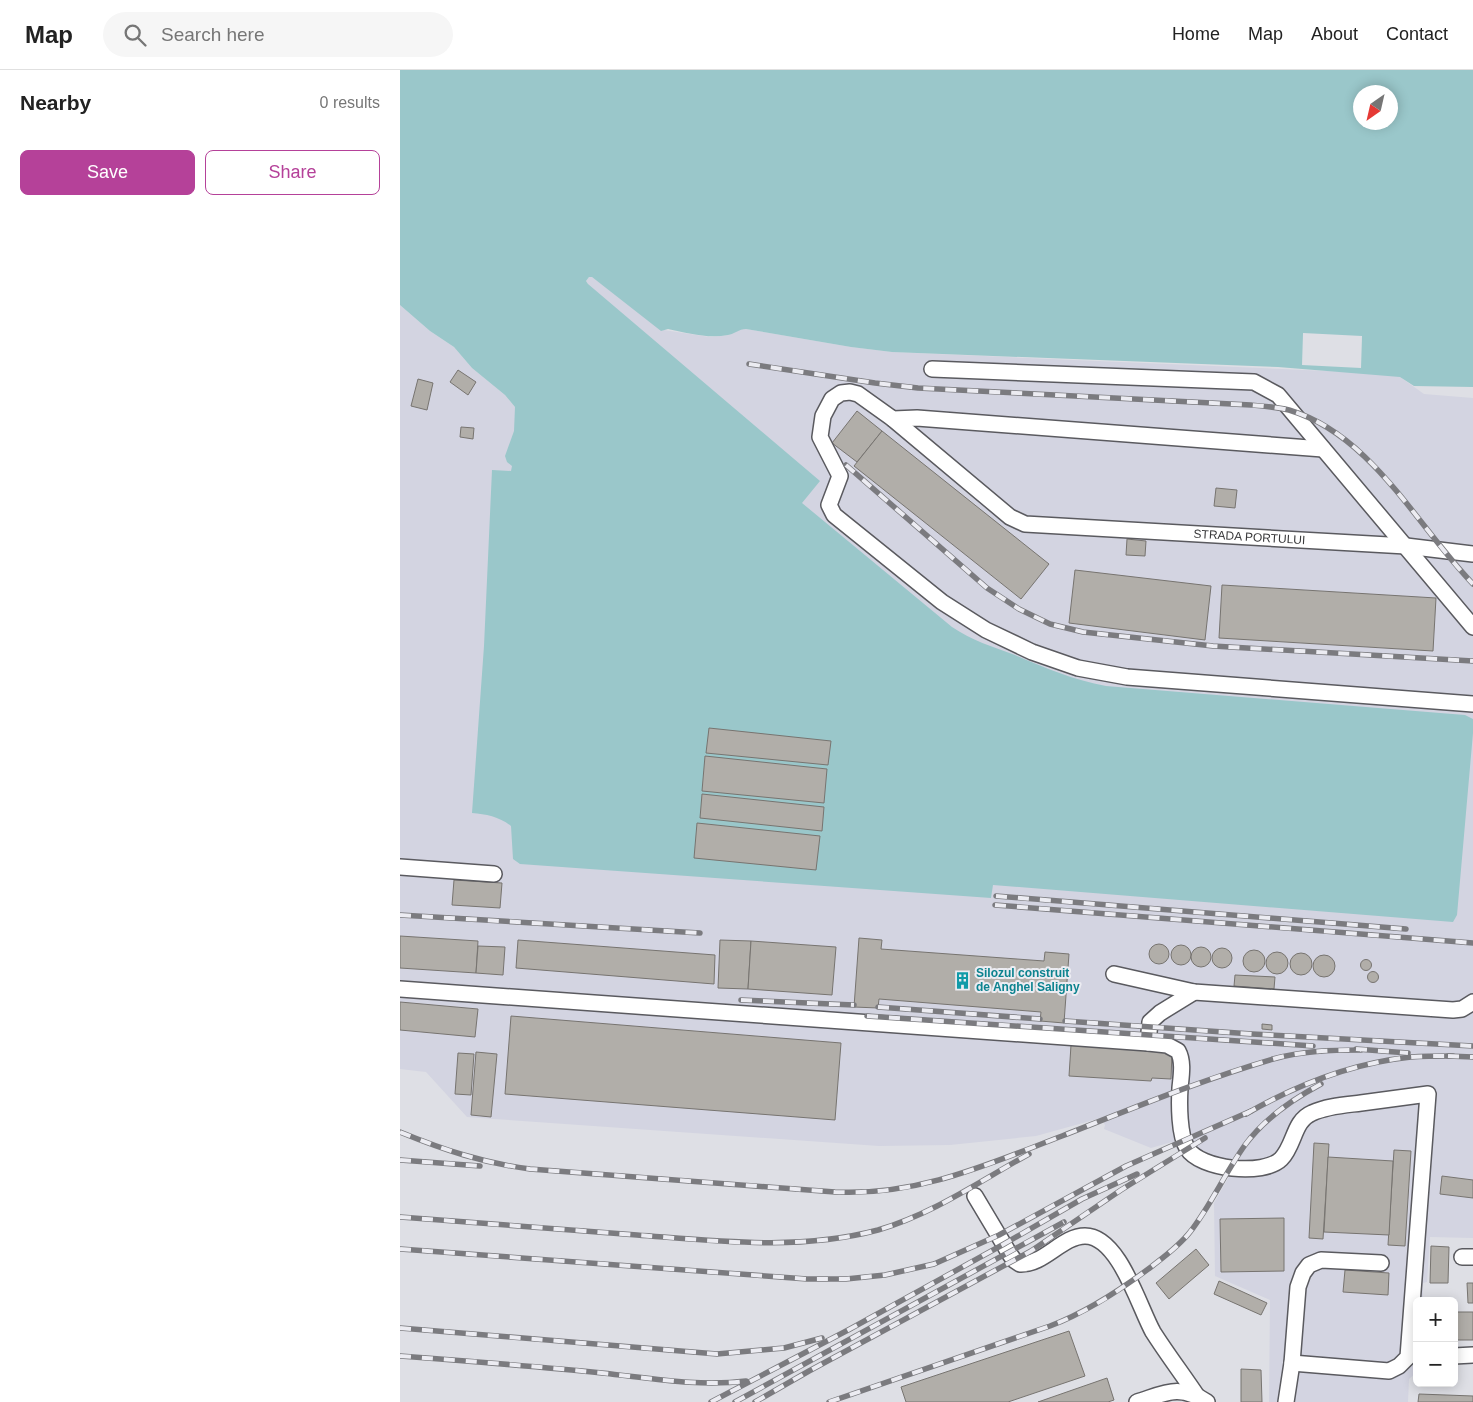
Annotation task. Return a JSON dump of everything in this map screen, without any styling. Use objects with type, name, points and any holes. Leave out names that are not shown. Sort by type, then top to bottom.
[{"type":"lane","points":[[932,368],[1254,382],[1278,395],[1473,627]]},
{"type":"lane","points":[[1324,449],[918,418],[893,419],[858,394],[850,392],[842,393],[832,399],[823,416],[820,437],[840,476],[829,505],[834,515],[942,602],[986,630],[1032,652],[1078,668],[1127,678],[1473,704]]},
{"type":"lane","name":"STRADA PORTULUI","points":[[893,419],[1010,517],[1025,524],[1406,546],[1473,554]]},
{"type":"lane","points":[[400,867],[494,874]]},
{"type":"lane","points":[[1114,974],[1194,992],[1453,1010],[1462,1009],[1473,1002]]},
{"type":"lane","points":[[400,989],[1172,1046],[1178,1051],[1180,1056],[1181,1130],[1187,1149],[1205,1161],[1225,1167],[1263,1168],[1277,1163],[1287,1152],[1294,1133],[1303,1120],[1315,1112],[1346,1105],[1428,1094],[1408,1357],[1399,1366],[1389,1371],[1292,1363]]},
{"type":"lane","points":[[1148,1043],[1150,1022],[1160,1013],[1194,992]]},
{"type":"lane","points":[[975,1196],[1009,1254],[1020,1264],[1032,1263],[1077,1236],[1093,1236],[1107,1244],[1122,1267],[1153,1331],[1202,1399]]},
{"type":"lane","points":[[1286,1402],[1292,1363],[1298,1287],[1303,1273],[1309,1265],[1321,1260],[1381,1263]]},
{"type":"lane","points":[[1458,1356],[1473,1355]]},
{"type":"lane","points":[[1137,1402],[1173,1391],[1187,1391],[1202,1399]]},
{"type":"shaded area","points":[[589,277],[592,277],[664,330],[710,337],[729,335],[740,329],[746,329],[892,352],[1396,374],[1424,394],[1473,398],[1473,1238],[1430,1237],[1427,1282],[1423,1283],[1423,1297],[1413,1297],[1413,1376],[1409,1379],[1408,1402],[1269,1402],[1270,1300],[1215,1276],[1214,1203],[1231,1173],[1197,1169],[1182,1157],[1172,1142],[1151,1148],[1104,1129],[1105,1125],[1101,1118],[1036,1136],[950,1145],[879,1146],[467,1117],[426,1072],[400,1069],[400,305],[430,331],[454,347],[472,368],[505,395],[515,407],[588,284],[586,281]]},
{"type":"water","points":[[400,70],[1473,70],[1473,387],[1414,386],[1400,377],[1278,367],[892,352],[746,329],[720,336],[698,335],[668,329],[661,331],[592,277],[589,277],[586,281],[820,481],[802,503],[952,627],[967,636],[1060,673],[1106,686],[1465,715],[1473,719],[1457,915],[1453,922],[993,885],[991,898],[520,864],[513,859],[511,826],[493,816],[472,813],[484,646],[492,470],[511,471],[512,466],[507,462],[505,456],[514,431],[515,407],[505,395],[472,368],[454,347],[430,331],[400,305]]},
{"type":"pier","points":[[1303,333],[1362,336],[1361,368],[1302,365]]},
{"type":"building","points":[[458,370],[476,382],[468,395],[450,382]]},
{"type":"building","points":[[418,379],[433,383],[427,410],[411,406]]},
{"type":"building","points":[[857,411],[882,431],[857,462],[832,443]]},
{"type":"building","points":[[461,427],[474,428],[473,439],[460,437]]},
{"type":"building","points":[[882,431],[1049,564],[1021,599],[854,466]]},
{"type":"building","points":[[1216,488],[1237,490],[1235,508],[1214,506]]},
{"type":"building","points":[[1127,539],[1146,541],[1145,556],[1126,555]]},
{"type":"building","points":[[1075,570],[1211,586],[1205,640],[1069,623]]},
{"type":"building","points":[[1222,585],[1436,598],[1433,651],[1219,638]]},
{"type":"building","points":[[709,728],[831,741],[828,765],[706,753]]},
{"type":"building","points":[[705,756],[827,769],[824,803],[702,791]]},
{"type":"building","points":[[702,794],[824,807],[822,831],[700,818]]},
{"type":"building","points":[[697,823],[820,836],[816,870],[694,858]]},
{"type":"building","points":[[454,880],[502,883],[500,908],[452,905]]},
{"type":"building","points":[[400,936],[478,941],[476,973],[400,968]]},
{"type":"building","name":"Silozul construit de Anghel Saligny","points":[[859,938],[882,940],[881,949],[1044,961],[1045,952],[1069,954],[1064,1023],[1040,1021],[1041,1012],[879,999],[878,1008],[854,1007]]},
{"type":"building","points":[[518,940],[715,955],[714,984],[516,968]]},
{"type":"building","points":[[720,940],[751,941],[748,989],[718,988]]},
{"type":"building","points":[[751,941],[836,947],[832,995],[748,989]]},
{"type":"building","points":[[1159,944],[1166,947],[1169,954],[1166,961],[1159,964],[1152,961],[1149,954],[1152,947]]},
{"type":"building","points":[[1181,945],[1188,948],[1191,955],[1188,962],[1181,965],[1174,962],[1171,955],[1174,948]]},
{"type":"building","points":[[478,946],[505,947],[503,975],[476,973]]},
{"type":"building","points":[[1201,947],[1208,950],[1211,957],[1208,964],[1201,967],[1194,964],[1191,957],[1194,950]]},
{"type":"building","points":[[1222,948],[1229,951],[1232,958],[1229,965],[1222,968],[1215,965],[1212,958],[1215,951]]},
{"type":"building","points":[[1254,950],[1262,953],[1265,961],[1262,969],[1254,972],[1246,969],[1243,961],[1246,953]]},
{"type":"building","points":[[1277,952],[1285,955],[1288,963],[1285,971],[1277,974],[1269,971],[1266,963],[1269,955]]},
{"type":"building","points":[[1301,953],[1311,960],[1312,964],[1305,974],[1301,975],[1291,968],[1290,964],[1297,954]]},
{"type":"building","points":[[1324,955],[1332,958],[1335,966],[1332,974],[1324,977],[1316,974],[1313,966],[1316,958]]},
{"type":"building","points":[[1366,959],[1372,965],[1366,971],[1360,965]]},
{"type":"building","points":[[1373,971],[1379,977],[1373,983],[1367,977]]},
{"type":"building","points":[[1235,975],[1275,977],[1274,989],[1234,986]]},
{"type":"building","points":[[400,1002],[478,1009],[475,1037],[400,1030]]},
{"type":"building","points":[[511,1016],[841,1043],[835,1120],[505,1094]]},
{"type":"building","points":[[1262,1024],[1272,1025],[1272,1030],[1262,1029]]},
{"type":"building","points":[[1071,1045],[1172,1052],[1171,1079],[1152,1078],[1151,1081],[1069,1076]]},
{"type":"building","points":[[476,1052],[497,1054],[491,1117],[471,1115]]},
{"type":"building","points":[[458,1053],[474,1054],[471,1095],[455,1094]]},
{"type":"building","points":[[1314,1143],[1329,1144],[1323,1239],[1309,1238]]},
{"type":"building","points":[[1394,1150],[1411,1151],[1405,1246],[1388,1245]]},
{"type":"building","points":[[1328,1157],[1393,1161],[1389,1235],[1324,1232]]},
{"type":"building","points":[[1442,1176],[1473,1180],[1473,1198],[1440,1194]]},
{"type":"building","points":[[1284,1218],[1284,1271],[1221,1272],[1220,1219]]},
{"type":"building","points":[[1431,1246],[1449,1247],[1448,1283],[1430,1283]]},
{"type":"building","points":[[1196,1249],[1209,1265],[1169,1299],[1156,1283]]},
{"type":"building","points":[[1345,1270],[1389,1273],[1388,1295],[1343,1292]]},
{"type":"building","points":[[1219,1281],[1267,1303],[1261,1315],[1214,1294]]},
{"type":"building","points":[[1467,1283],[1473,1283],[1473,1303],[1468,1303]]},
{"type":"building","points":[[1458,1312],[1473,1312],[1473,1340],[1458,1340]]},
{"type":"building","points":[[1069,1331],[1085,1376],[1008,1402],[906,1402],[901,1387]]},
{"type":"building","points":[[1241,1369],[1261,1370],[1262,1402],[1241,1402]]},
{"type":"building","points":[[1107,1378],[1114,1400],[1108,1402],[1038,1402]]},
{"type":"building","points":[[1419,1394],[1473,1396],[1473,1402],[1418,1402]]},
{"type":"railway","points":[[749,364],[918,388],[1251,405],[1289,410],[1318,422],[1345,439],[1369,460],[1473,584]]},
{"type":"railway","points":[[846,465],[987,588],[1019,609],[1050,624],[1083,632],[1213,646],[1473,661]]},
{"type":"railway","points":[[996,896],[1406,929]]},
{"type":"railway","points":[[995,905],[1473,943]]},
{"type":"railway","points":[[400,915],[700,933]]},
{"type":"railway","points":[[741,1000],[854,1005]]},
{"type":"railway","points":[[878,1007],[1040,1019]]},
{"type":"railway","points":[[867,1016],[1313,1046]]},
{"type":"railway","points":[[1065,1021],[1252,1034],[1473,1046]]},
{"type":"railway","points":[[1356,1049],[1408,1053]]},
{"type":"railway","points":[[400,1132],[464,1155],[530,1169],[835,1192],[865,1192],[923,1184],[979,1168],[1193,1085],[1273,1059],[1317,1051],[1361,1050]]},
{"type":"railway","points":[[1448,1056],[1473,1057]]},
{"type":"railway","points":[[1246,1114],[1305,1085],[1346,1070],[1368,1064],[1411,1057],[1453,1056]]},
{"type":"railway","points":[[829,1402],[1050,1326],[1090,1308],[1115,1293],[1161,1259],[1186,1237],[1198,1222],[1245,1145],[1261,1127],[1290,1103],[1321,1084]]},
{"type":"railway","points":[[400,1249],[807,1279],[846,1279],[885,1275],[934,1264],[999,1235],[1126,1166],[1251,1111]]},
{"type":"railway","points":[[755,1402],[1031,1251],[1121,1190],[1205,1138]]},
{"type":"railway","points":[[400,1217],[728,1242],[758,1243],[818,1240],[878,1230],[918,1215],[956,1196],[1029,1154]]},
{"type":"railway","points":[[400,1160],[480,1166]]},
{"type":"railway","points":[[711,1402],[850,1329],[1082,1199],[1137,1174]]},
{"type":"railway","points":[[735,1402],[1064,1222]]},
{"type":"railway","points":[[400,1328],[717,1354],[784,1348],[822,1338]]},
{"type":"railway","points":[[400,1356],[551,1368],[674,1381],[710,1383],[746,1381]]},
{"type":"place","name":"Silozul construit de Anghel Saligny","points":[[962,980]]}]
